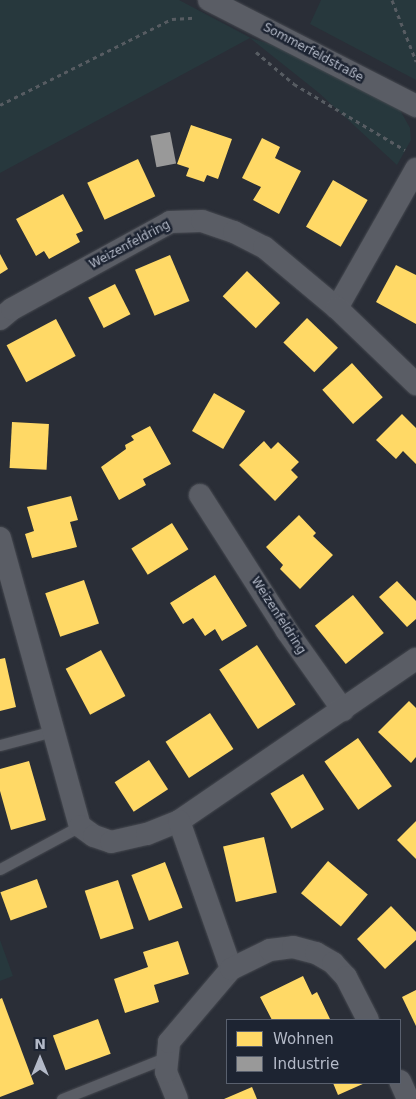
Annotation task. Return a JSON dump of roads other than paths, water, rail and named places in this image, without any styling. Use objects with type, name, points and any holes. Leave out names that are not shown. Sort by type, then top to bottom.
[{"type":"street","name":"Sommerfeldstraße","points":[[203,9],[416,106]]},
{"type":"street","points":[[337,308],[412,160]]},
{"type":"street","name":"Weizenfeldring","points":[[0,319],[12,309],[170,222],[202,221],[234,232],[264,247],[337,308],[416,384]]},
{"type":"street","name":"Weizenfeldring","points":[[200,494],[287,631],[343,710]]},
{"type":"street","points":[[0,541],[80,826],[94,836],[111,842],[147,834],[179,821],[416,659]]},
{"type":"street","points":[[179,821],[231,969]]},
{"type":"street","points":[[176,1099],[166,1072],[165,1058],[169,1042],[231,969],[270,950],[293,947],[316,953],[333,963],[346,977],[367,1019]]},
{"type":"street","points":[[401,1083],[408,1099]]},
{"type":"lane","points":[[0,745],[53,731]]},
{"type":"lane","points":[[0,869],[80,826]]},
{"type":"lane","points":[[62,1099],[165,1058]]}]
